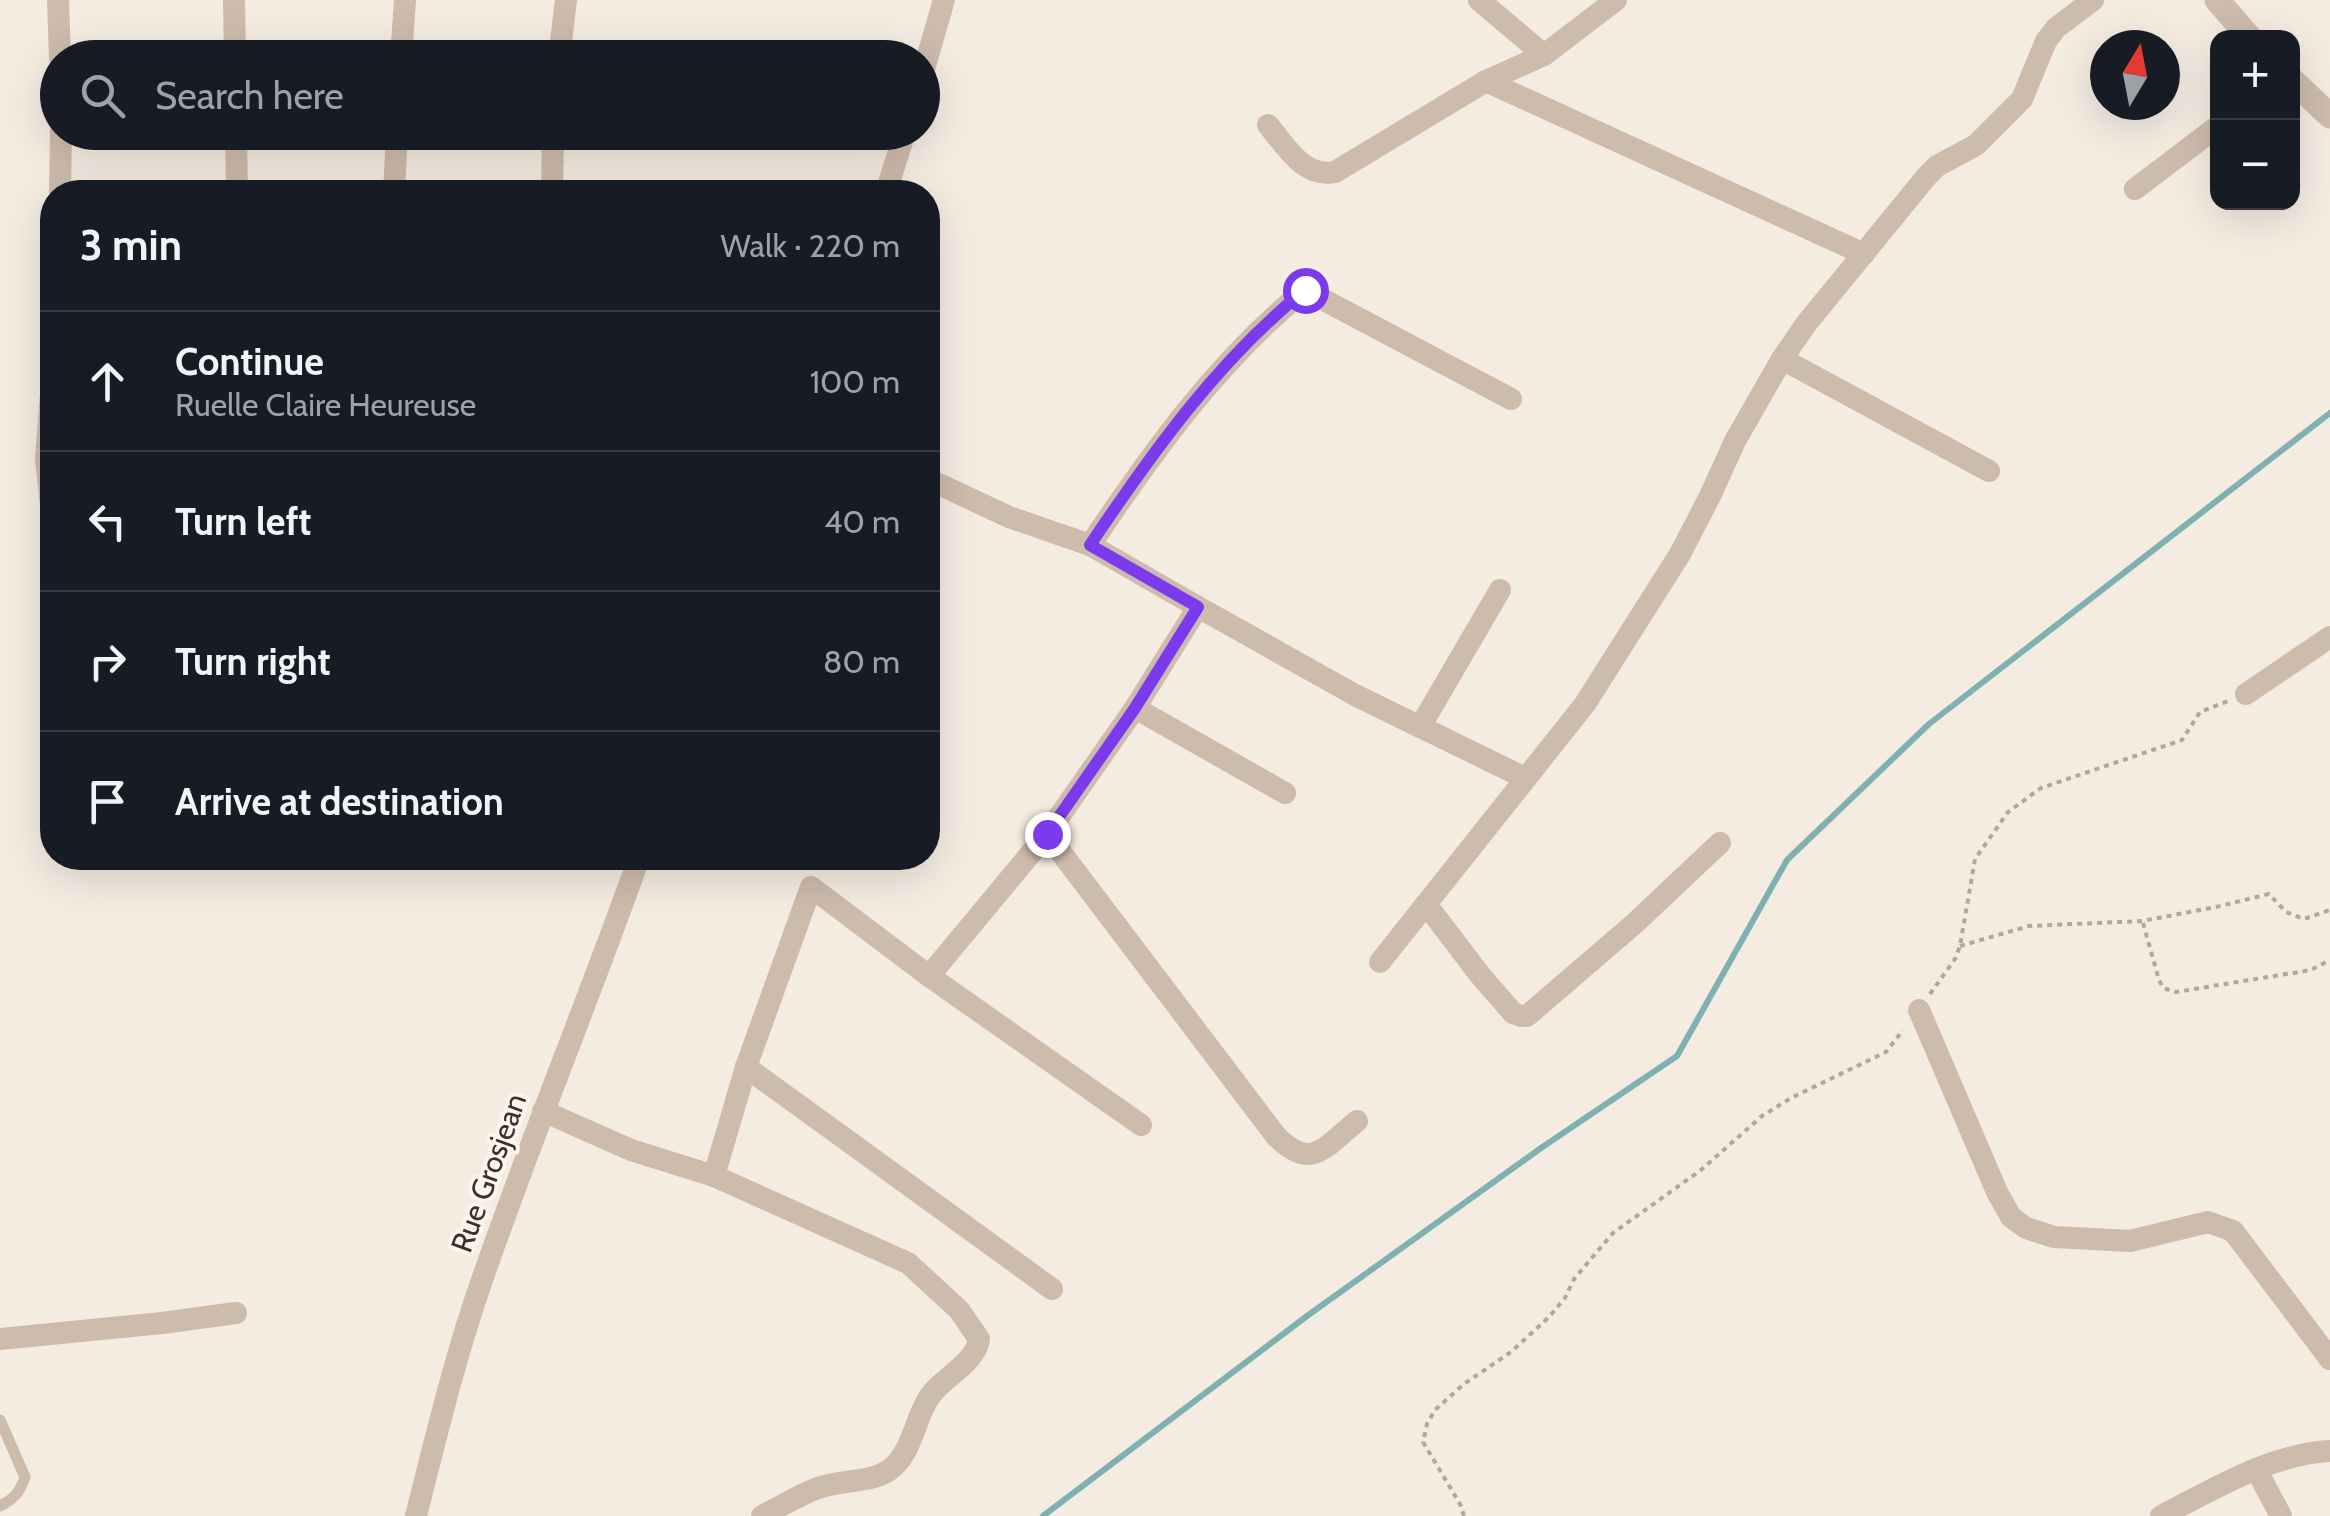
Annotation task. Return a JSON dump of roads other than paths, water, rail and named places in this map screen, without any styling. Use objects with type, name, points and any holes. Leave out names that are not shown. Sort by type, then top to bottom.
[{"type":"street","points":[[58,0],[59,40]]},
{"type":"street","points":[[234,0],[235,40]]},
{"type":"street","points":[[402,40],[404,0]]},
{"type":"street","points":[[561,40],[566,0]]},
{"type":"street","points":[[932,40],[944,0]]},
{"type":"street","points":[[1479,0],[1544,55]]},
{"type":"street","points":[[1268,125],[1302,165],[1313,172],[1335,172],[1486,81],[1544,55],[1616,0]]},
{"type":"street","points":[[1380,962],[1585,704],[1680,554],[1734,441],[1806,324],[1937,166],[1976,145],[2022,98],[2046,41],[2056,28],[2093,0]]},
{"type":"street","points":[[2217,0],[2243,30]]},
{"type":"street","points":[[1486,81],[1864,254]]},
{"type":"street","points":[[2300,88],[2330,116]]},
{"type":"street","points":[[2135,189],[2210,132]]},
{"type":"street","points":[[60,180],[61,150]]},
{"type":"street","points":[[236,150],[237,180]]},
{"type":"street","points":[[395,180],[396,150]]},
{"type":"street","points":[[552,180],[553,150]]},
{"type":"street","points":[[890,180],[899,150]]},
{"type":"street","points":[[1090,545],[1199,394],[1305,290],[1511,399]]},
{"type":"street","points":[[1782,359],[1989,471]]},
{"type":"street","points":[[940,485],[1009,517],[1090,545],[1355,696],[1525,778]]},
{"type":"street","points":[[1420,727],[1500,590]]},
{"type":"street","points":[[928,976],[1047,834],[1135,708],[1198,607]]},
{"type":"street","points":[[2246,694],[2330,637]]},
{"type":"street","points":[[1135,708],[1285,794]]},
{"type":"street","points":[[1047,834],[1290,1150],[1300,1154],[1321,1150],[1357,1121]]},
{"type":"street","points":[[1426,904],[1513,1013],[1527,1016],[1720,844]]},
{"type":"street","name":"Rue Grosjean","points":[[416,1516],[445,1396],[480,1284],[635,870]]},
{"type":"street","points":[[714,1176],[746,1068],[811,887],[928,976],[1142,1125]]},
{"type":"street","points":[[1919,1010],[1996,1192],[2011,1217],[2026,1228],[2084,1240],[2130,1241],[2208,1222],[2219,1225],[2233,1232],[2330,1359]]},
{"type":"street","points":[[746,1068],[1052,1290]]},
{"type":"street","points":[[542,1111],[631,1150],[714,1176],[908,1264],[959,1310],[979,1339],[976,1352],[932,1393],[895,1466],[881,1474],[817,1488],[762,1516]]},
{"type":"street","points":[[0,1339],[236,1313]]},
{"type":"street","points":[[2160,1516],[2256,1469],[2310,1452],[2330,1451]]},
{"type":"street","points":[[2256,1469],[2281,1516]]},
{"type":"lane","points":[[0,1420],[24,1478],[11,1500],[0,1506]]},
{"type":"waterway","points":[[1043,1516],[1307,1316],[1677,1056],[1787,860],[1929,724],[2330,413]]}]
